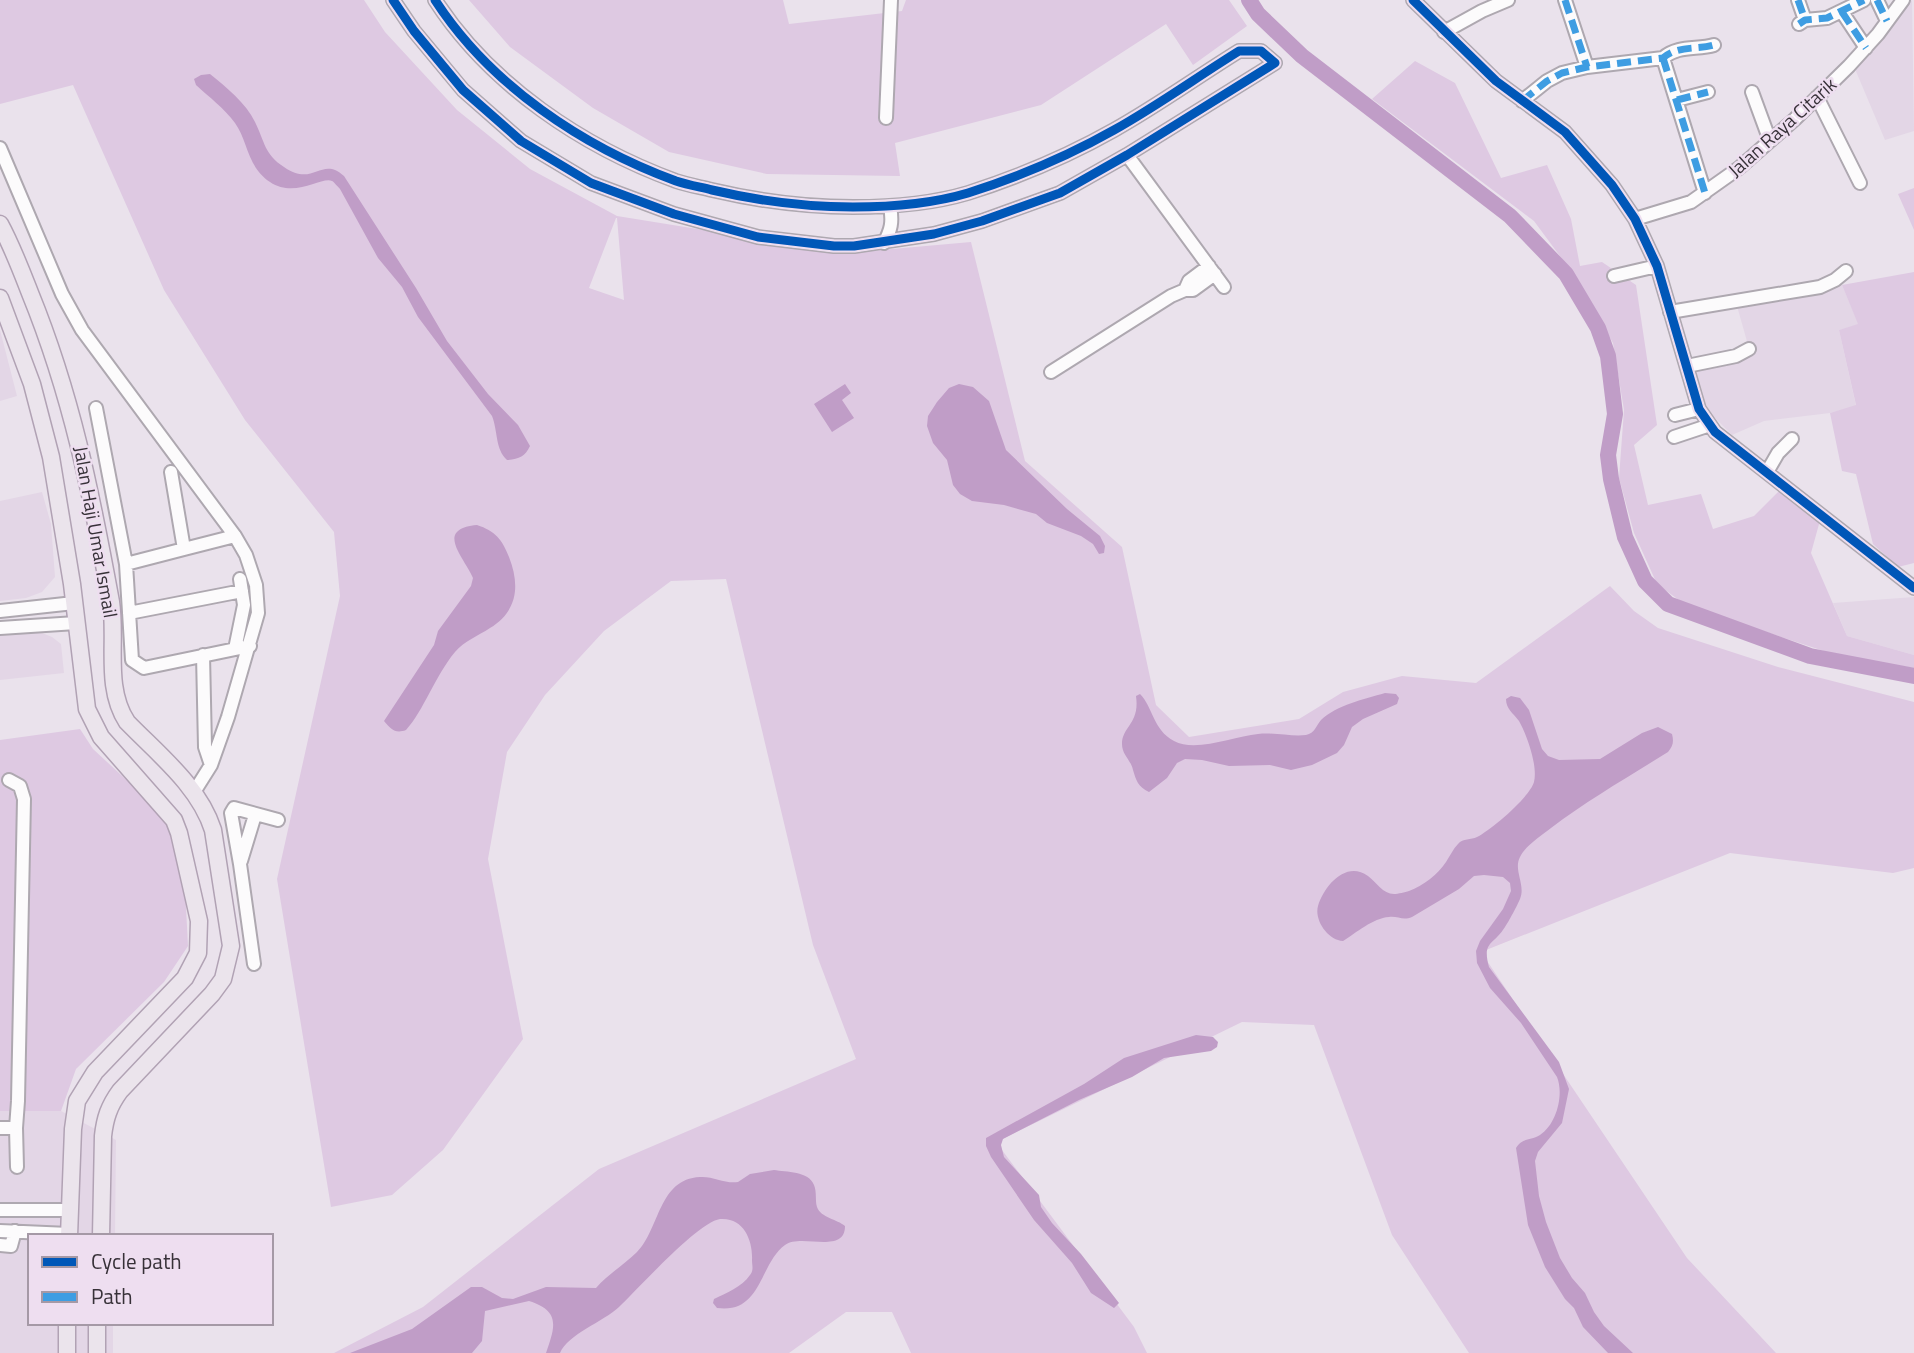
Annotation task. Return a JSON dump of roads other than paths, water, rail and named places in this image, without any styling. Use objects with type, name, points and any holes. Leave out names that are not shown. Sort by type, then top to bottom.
[{"type":"main road","name":"Jalan Haji Umar Ismail","points":[[0,224],[44,328],[72,411],[91,488],[114,619],[114,680],[120,712],[194,792],[207,813],[213,830],[231,946],[223,979],[212,994],[110,1104],[103,1136],[101,1234]]},
{"type":"main road","name":"Jalan Haji Umar Ismail","points":[[0,299],[32,384],[51,457],[88,709],[101,737],[168,811],[179,833],[199,921],[198,953],[185,978],[95,1072],[77,1101],[73,1129],[69,1234]]},
{"type":"main road","points":[[16,340],[44,328]]},
{"type":"main road","points":[[67,1325],[67,1353]]},
{"type":"main road","points":[[97,1325],[97,1353]]},
{"type":"street","points":[[393,0],[414,32],[463,90],[521,141],[591,183],[674,214],[758,237],[834,246],[884,243],[934,234],[982,221],[1060,193],[1127,155],[1275,63],[1261,51],[1239,51],[1115,130],[1045,165],[967,193],[890,207],[823,207],[753,200],[678,181],[612,152],[541,111],[491,67],[435,0]]},
{"type":"street","points":[[886,118],[891,0]]},
{"type":"street","points":[[1413,0],[1496,81],[1565,132],[1612,185],[1635,219],[1657,266],[1699,409],[1710,425],[1914,588]]},
{"type":"street","points":[[1444,32],[1508,0]]},
{"type":"street","points":[[1565,0],[1587,67]]},
{"type":"street","points":[[1798,0],[1802,22],[1827,18],[1852,4],[1866,48]]},
{"type":"street","points":[[1877,0],[1887,20]]},
{"type":"street","name":"Jalan Raya Citarik","points":[[1635,219],[1691,202],[1770,141],[1866,48],[1903,0]]},
{"type":"street","points":[[1522,101],[1562,73],[1587,67],[1663,58],[1680,49],[1714,45]]},
{"type":"street","points":[[1663,58],[1705,193]]},
{"type":"street","points":[[1677,100],[1708,92]]},
{"type":"street","points":[[1752,92],[1770,141]]},
{"type":"street","points":[[1817,97],[1860,183]]},
{"type":"street","points":[[0,148],[62,294],[82,330],[235,536],[246,555],[256,585],[258,613],[250,646],[211,765],[194,792]]},
{"type":"street","points":[[1127,155],[1224,287]]},
{"type":"street","points":[[884,243],[890,232],[890,207]]},
{"type":"street","points":[[1614,276],[1657,266]]},
{"type":"street","points":[[1051,372],[1171,296],[1185,290],[1189,281],[1212,270]]},
{"type":"street","points":[[1670,312],[1820,287],[1846,271]]},
{"type":"street","points":[[1687,366],[1744,354],[1749,349]]},
{"type":"street","points":[[96,408],[126,564],[131,657],[144,668],[250,646]]},
{"type":"street","points":[[1675,415],[1699,409]]},
{"type":"street","points":[[1674,437],[1710,425]]},
{"type":"street","points":[[1767,472],[1778,453],[1793,439]]},
{"type":"street","points":[[171,472],[184,549]]},
{"type":"street","points":[[126,564],[235,536]]},
{"type":"street","points":[[129,613],[241,585],[244,606],[235,649]]},
{"type":"street","points":[[74,603],[4,610],[5,628],[76,623]]},
{"type":"street","points":[[203,655],[205,747],[211,765]]},
{"type":"street","points":[[9,780],[19,786],[24,799],[17,1167]]},
{"type":"street","points":[[254,964],[231,813],[234,808],[278,820]]},
{"type":"street","points":[[240,864],[255,815]]},
{"type":"street","points":[[213,830],[232,826]]},
{"type":"street","points":[[0,1128],[16,1128]]},
{"type":"street","points":[[0,1210],[70,1210]]},
{"type":"street","points":[[0,1231],[56,1234]]},
{"type":"street","points":[[0,1245],[12,1246],[15,1231]]},
{"type":"waterway","points":[[1249,0],[1258,14],[1302,56],[1510,216],[1566,274],[1598,328],[1608,356],[1615,414],[1608,455],[1611,479],[1625,537],[1645,581],[1668,604],[1810,656],[1914,676]]}]
